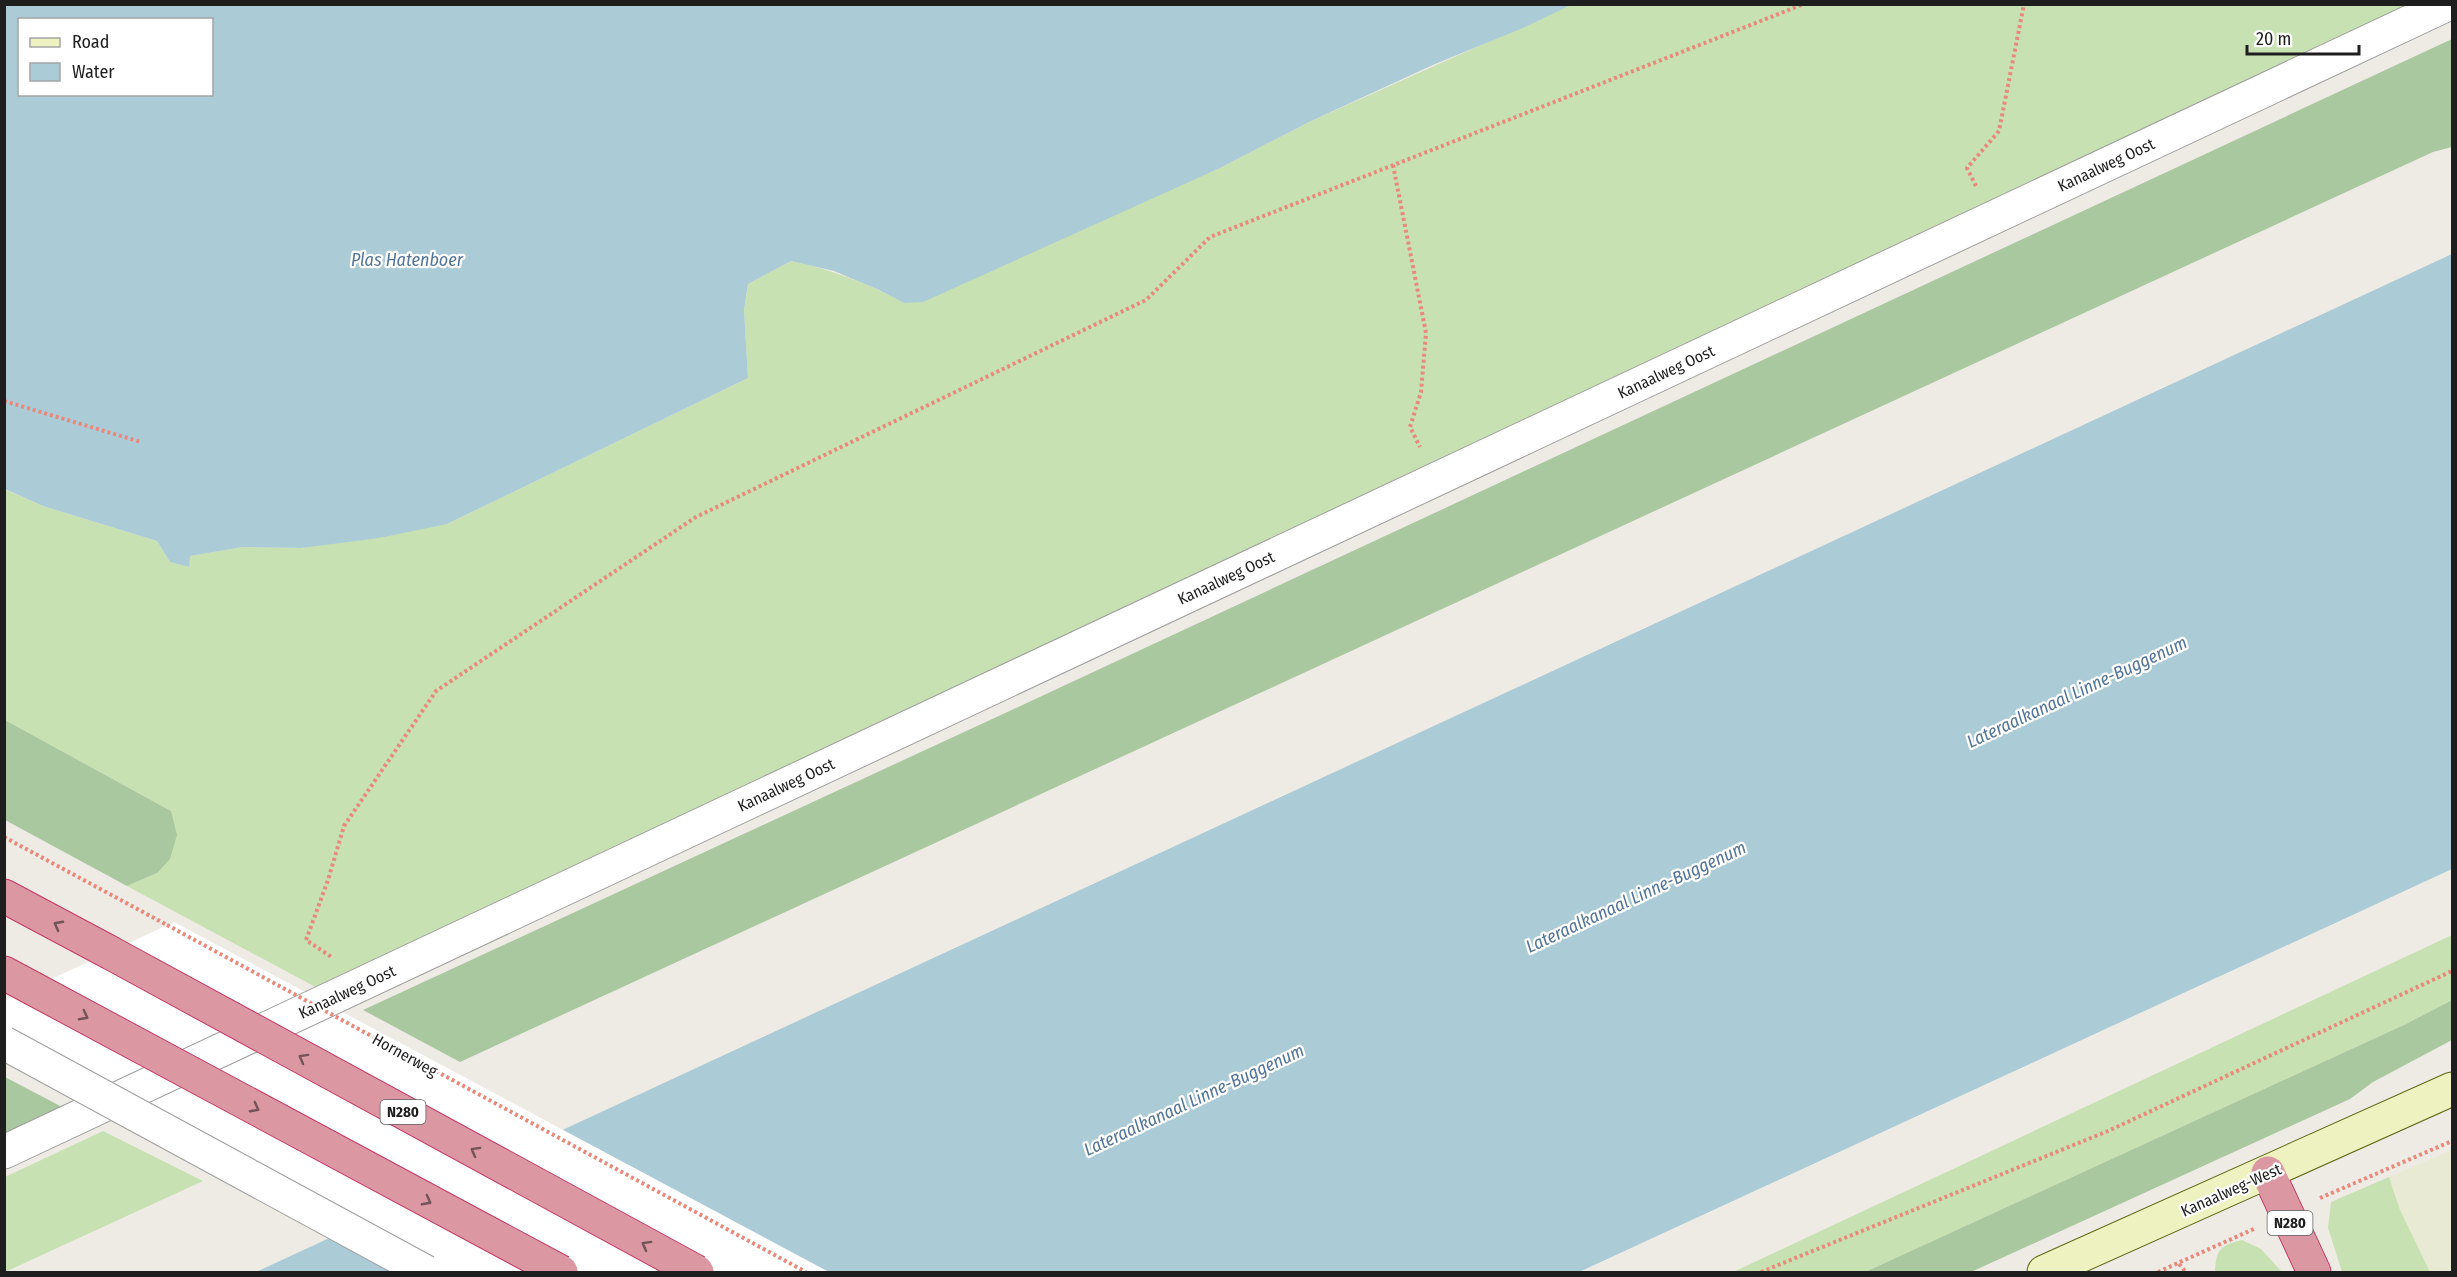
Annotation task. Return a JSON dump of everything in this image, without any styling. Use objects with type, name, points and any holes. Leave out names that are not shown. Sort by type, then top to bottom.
[{"type":"highway","name":"N280","points":[[4,896],[698,1272]]},
{"type":"highway","points":[[18,980],[561,1272]]},
{"type":"highway","name":"N280","points":[[2268,1173],[2314,1272]]},
{"type":"main road","name":"Kanaalweg-West","points":[[2044,1272],[2452,1089]]},
{"type":"street","name":"Kanaalweg Oost","points":[[4,1152],[2448,4]]},
{"type":"street","points":[[4,1043],[426,1272]]},
{"type":"path","points":[[306,940],[328,880],[344,826],[436,691],[696,517],[1146,300],[1210,237],[1804,4]]},
{"type":"path","points":[[1966,168],[1999,131],[2024,4]]},
{"type":"path","points":[[1393,165],[1426,333],[1421,392],[1410,428]]},
{"type":"path","points":[[4,401],[141,442]]},
{"type":"path","name":"Hornerweg","points":[[4,837],[806,1272]]},
{"type":"path","points":[[306,940],[313,919]]},
{"type":"path","points":[[306,940],[368,982]]},
{"type":"path","points":[[1761,1272],[2108,1131],[2452,971]]},
{"type":"path","points":[[2406,1161],[2452,1141]]},
{"type":"path","points":[[2158,1272],[2179,1264],[2186,1272]]},
{"type":"green space","points":[[1571,5],[2413,5],[321,990],[127,886],[157,873],[171,811],[5,720],[4,489],[43,506],[157,541],[170,562],[189,567],[189,556],[243,547],[301,548],[447,524],[748,378],[744,310],[748,284],[791,261],[849,278],[904,303],[1220,168],[1309,122]]},
{"type":"green space","points":[[2452,39],[2452,147],[2433,152],[460,1062],[363,1010],[1003,714]]},
{"type":"green space","points":[[5,720],[171,811],[177,835],[170,859],[157,873],[127,886],[5,820]]},
{"type":"green space","points":[[2452,935],[2452,1000],[2406,1024],[1865,1272],[1733,1272]]},
{"type":"green space","points":[[2452,1000],[2452,1040],[2373,1082],[2350,1099],[1971,1272],[1865,1272],[2406,1024]]},
{"type":"green space","points":[[5,1077],[66,1109],[5,1137]]},
{"type":"green space","points":[[103,1131],[203,1181],[5,1272],[5,1177]]},
{"type":"green space","points":[[2452,1150],[2452,1272],[2430,1272],[2400,1210],[2389,1177]]},
{"type":"green space","points":[[2389,1177],[2400,1210],[2430,1272],[2342,1272],[2328,1228],[2331,1202]]},
{"type":"green space","points":[[2242,1240],[2261,1249],[2282,1272],[2215,1272],[2218,1254],[2221,1250],[2229,1244]]},
{"type":"water","name":"Plas Hatenboer","points":[[5,4],[1571,4],[1523,28],[1435,64],[1309,122],[1220,168],[923,302],[904,303],[834,271],[791,261],[748,284],[744,310],[748,378],[447,524],[379,538],[301,548],[243,547],[190,556],[189,567],[170,562],[157,541],[43,506],[5,489]]},
{"type":"water","name":"Lateraalkanaal Linne-Buggenum","points":[[2452,254],[2452,869],[1579,1272],[256,1272]]},
{"type":"pier","points":[[174,922],[829,1272],[398,1272],[5,1060],[4,1001]]}]
